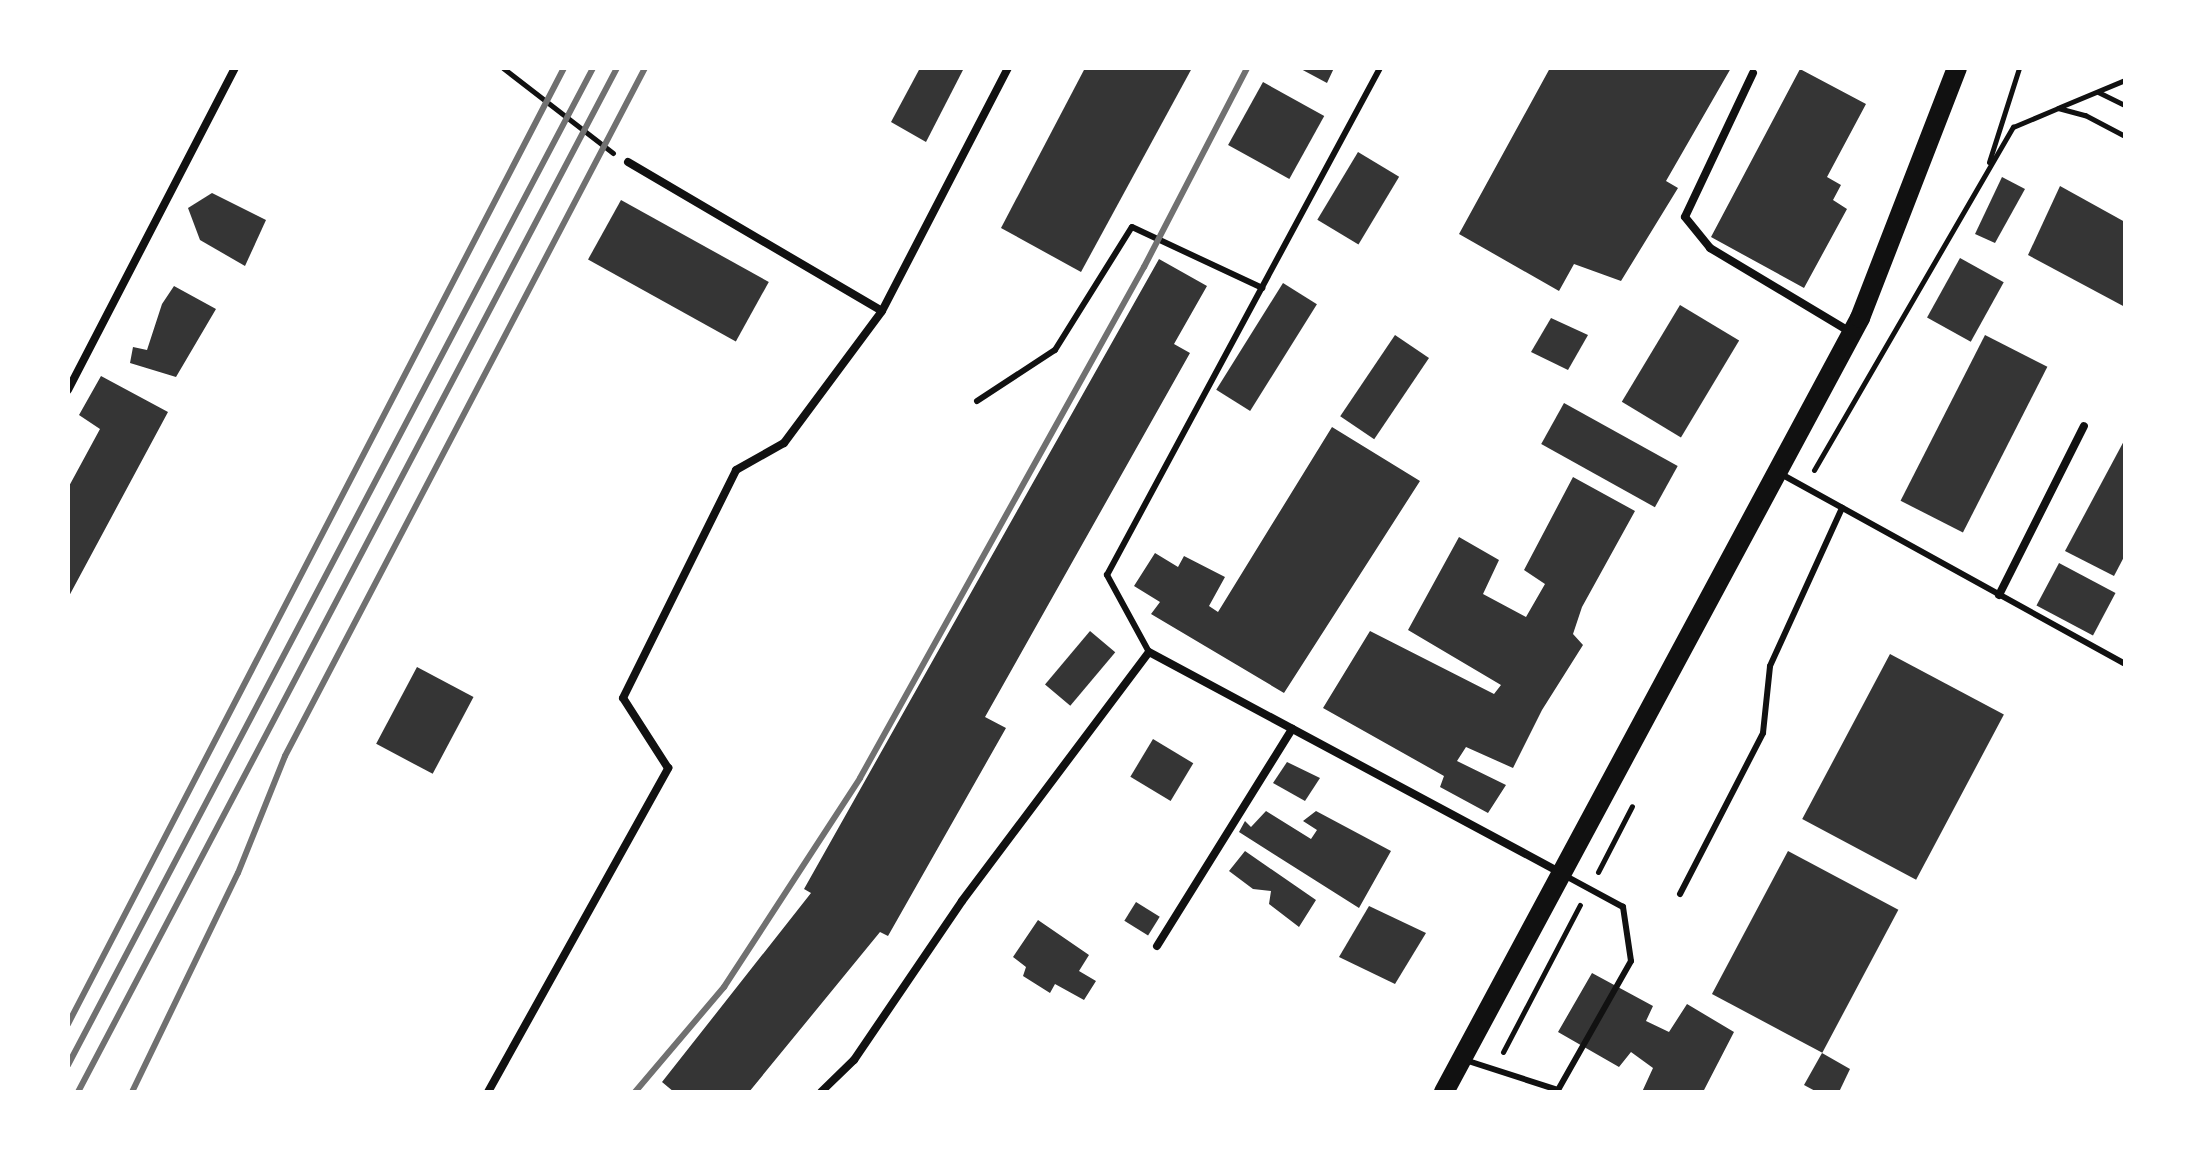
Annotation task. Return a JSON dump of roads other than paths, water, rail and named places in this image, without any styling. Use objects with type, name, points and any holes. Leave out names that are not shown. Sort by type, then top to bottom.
[{"type":"main road","points":[[1444,1092],[1852,333],[1957,68]]},
{"type":"street","points":[[68,390],[235,68]]},
{"type":"street","points":[[488,1092],[668,768],[623,698],[736,470],[784,443],[882,311],[1008,68]]},
{"type":"street","points":[[1753,73],[1685,217],[1710,248],[1852,333]]},
{"type":"street","points":[[628,162],[882,311]]},
{"type":"street","points":[[1999,595],[2084,426]]},
{"type":"street","points":[[821,1092],[854,1060],[962,901],[1149,652],[1560,872]]},
{"type":"street","points":[[1157,946],[1292,729]]},
{"type":"lane","points":[[1149,652],[1107,575],[1380,68]]},
{"type":"lane","points":[[977,401],[1055,350],[1132,227],[1262,288]]},
{"type":"lane","points":[[1778,472],[2125,664]]},
{"type":"lane","points":[[1680,894],[1763,733],[1770,666],[1842,508]]},
{"type":"lane","points":[[1462,1059],[1558,1090],[1631,961],[1623,907],[1560,872]]},
{"type":"railway","points":[[68,1024],[564,68]]},
{"type":"railway","points":[[68,1065],[593,68]]},
{"type":"railway","points":[[78,1092],[617,68]]},
{"type":"railway","points":[[132,1092],[238,873],[285,756],[645,68]]},
{"type":"railway","points":[[635,1092],[724,987],[860,778],[1144,267],[1247,68]]}]
